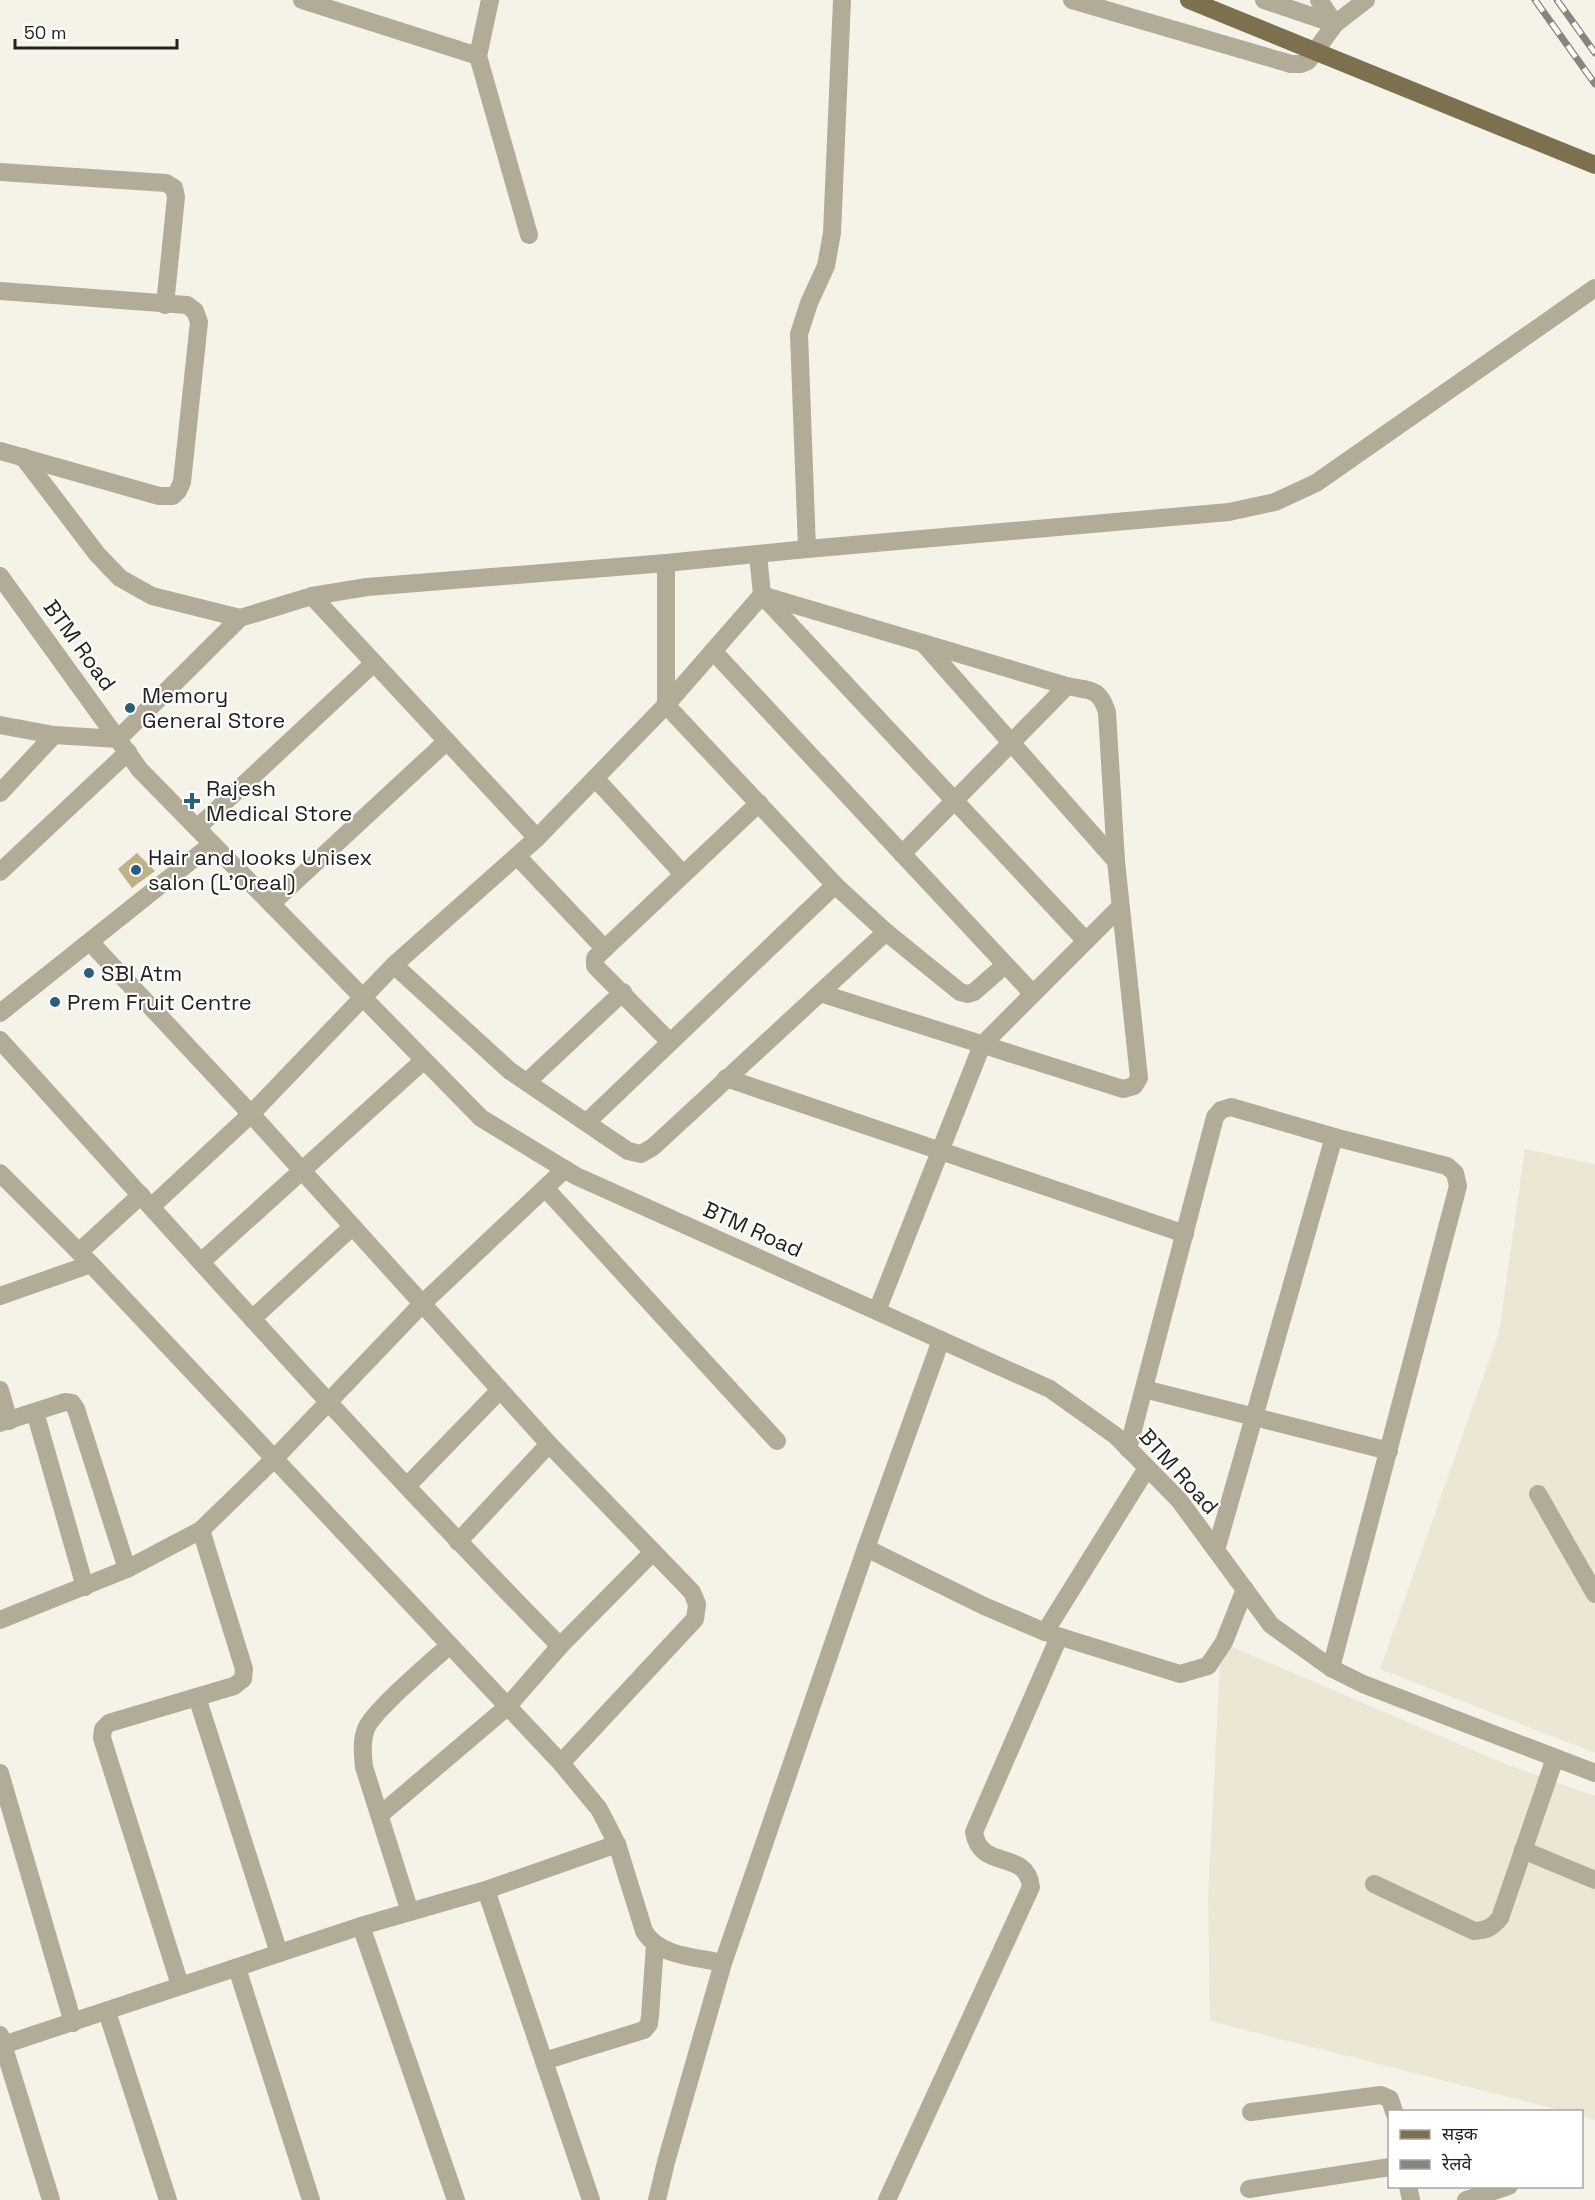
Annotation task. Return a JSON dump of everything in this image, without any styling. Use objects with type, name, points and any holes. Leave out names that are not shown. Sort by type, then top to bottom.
[{"type":"main road","points":[[1189,0],[1595,165]]},
{"type":"street","points":[[302,0],[478,56]]},
{"type":"street","points":[[490,0],[478,56],[529,235]]},
{"type":"street","points":[[807,549],[799,334],[809,303],[826,266],[832,233],[842,0]]},
{"type":"street","points":[[1072,0],[1294,64],[1308,61],[1335,24],[1366,0]]},
{"type":"street","points":[[1264,0],[1335,24]]},
{"type":"street","points":[[1319,0],[1335,24]]},
{"type":"street","points":[[0,172],[166,183],[174,188],[176,197],[165,305]]},
{"type":"street","points":[[0,872],[123,746],[240,618],[312,596],[367,587],[666,563],[1229,512],[1275,502],[1316,483],[1595,288]]},
{"type":"street","points":[[0,291],[187,305],[195,311],[199,322],[182,482],[173,496],[159,496],[0,451]]},
{"type":"street","points":[[23,457],[97,554],[120,578],[152,596],[240,618]]},
{"type":"street","points":[[758,554],[762,595],[1086,942]]},
{"type":"street","points":[[666,563],[666,705],[835,885],[886,932],[965,994],[974,992],[1005,964]]},
{"type":"street","name":"BTM Road","points":[[0,576],[140,770],[481,1118],[576,1176],[1050,1389],[1116,1436],[1179,1500],[1271,1625],[1331,1668],[1363,1684],[1595,1773]]},
{"type":"street","points":[[762,595],[1067,686],[1094,691],[1103,698],[1107,712],[1120,907],[1139,1078],[1134,1086],[1123,1089],[820,993]]},
{"type":"street","points":[[0,1296],[85,1258],[146,1201],[251,1114],[394,965],[537,838],[666,705],[762,595]]},
{"type":"street","points":[[312,596],[537,838]]},
{"type":"street","points":[[923,644],[1116,861]]},
{"type":"street","points":[[713,651],[1033,994]]},
{"type":"street","points":[[197,828],[374,663]]},
{"type":"street","points":[[902,854],[1067,686]]},
{"type":"street","points":[[0,725],[123,746]]},
{"type":"street","points":[[0,793],[54,735]]},
{"type":"street","points":[[272,904],[447,741]]},
{"type":"street","points":[[595,778],[683,874]]},
{"type":"street","points":[[670,1042],[595,966],[595,958],[759,803]]},
{"type":"street","points":[[0,1013],[212,844]]},
{"type":"street","points":[[517,856],[604,948]]},
{"type":"street","points":[[587,1122],[835,885]]},
{"type":"street","points":[[877,1311],[982,1044],[1120,907]]},
{"type":"street","points":[[394,965],[510,1071],[628,1151],[641,1154],[653,1147],[886,932]]},
{"type":"street","points":[[90,942],[251,1114],[549,1444],[692,1592],[697,1604],[695,1619],[561,1763]]},
{"type":"street","points":[[527,1082],[622,992]]},
{"type":"street","points":[[0,1040],[327,1401],[458,1542],[560,1646]]},
{"type":"street","points":[[201,1262],[424,1060]]},
{"type":"street","points":[[726,1078],[1185,1234]]},
{"type":"street","points":[[1128,1449],[1215,1117],[1221,1110],[1231,1107],[1447,1166],[1455,1173],[1458,1186],[1331,1668]]},
{"type":"street","points":[[1216,1550],[1334,1137]]},
{"type":"street","points":[[0,1620],[127,1569],[201,1530],[275,1458],[422,1304],[565,1170]]},
{"type":"street","points":[[0,1173],[85,1258],[561,1763],[599,1809],[617,1844],[644,1932],[650,1941],[662,1949],[723,1963]]},
{"type":"street","points":[[546,1189],[777,1441]]},
{"type":"street","points":[[252,1318],[352,1227]]},
{"type":"street","points":[[657,2200],[723,1963],[866,1548],[941,1340]]},
{"type":"street","points":[[1144,1389],[1389,1451]]},
{"type":"street","points":[[0,1390],[4,1422],[65,1402],[72,1403],[76,1409],[127,1569]]},
{"type":"street","points":[[407,1486],[500,1390]]},
{"type":"street","points":[[35,1412],[85,1587]]},
{"type":"street","points":[[458,1542],[549,1444]]},
{"type":"street","points":[[887,2200],[1031,1887],[1030,1878],[1023,1868],[982,1852],[976,1844],[974,1832],[1052,1635],[1147,1468]]},
{"type":"street","points":[[1538,1494],[1595,1594]]},
{"type":"street","points":[[180,1985],[102,1738],[103,1729],[109,1723],[234,1686],[243,1679],[243,1669],[201,1530]]},
{"type":"street","points":[[866,1548],[984,1606],[1052,1635],[1180,1674],[1208,1666],[1224,1642],[1245,1589]]},
{"type":"street","points":[[380,1815],[507,1707],[560,1646],[653,1552]]},
{"type":"street","points":[[410,1912],[364,1767],[362,1746],[366,1727],[378,1713],[450,1645]]},
{"type":"street","points":[[197,1697],[279,1953]]},
{"type":"street","points":[[1374,1884],[1474,1931],[1493,1927],[1500,1918],[1556,1758]]},
{"type":"street","points":[[0,1773],[73,2023]]},
{"type":"street","points":[[51,2200],[2,2040],[73,2023],[180,1985],[361,1926],[486,1890],[617,1844]]},
{"type":"street","points":[[1523,1850],[1595,1880]]},
{"type":"street","points":[[486,1890],[591,2200]]},
{"type":"street","points":[[361,1926],[456,2200]]},
{"type":"street","points":[[544,2061],[645,2030],[650,2016],[655,1945]]},
{"type":"street","points":[[237,1968],[311,2200]]},
{"type":"street","points":[[107,2012],[168,2200]]},
{"type":"street","points":[[1251,2112],[1381,2095],[1390,2099],[1393,2110]]},
{"type":"street","points":[[1249,2189],[1388,2167]]},
{"type":"street","points":[[1466,2200],[1506,2188]]},
{"type":"shaded area","points":[[1525,1149],[1595,1164],[1595,1753],[1380,1669],[1499,1332]]},
{"type":"shaded area","points":[[1221,1642],[1503,1763],[1595,1796],[1595,2120],[1583,2116],[1583,2110],[1559,2110],[1210,2021],[1208,1899]]},
{"type":"building","name":"Hair and looks Unisex salon (L'Oreal)","points":[[137,853],[155,871],[132,888],[118,869]]},
{"type":"railway","points":[[1535,0],[1595,84]]},
{"type":"railway","points":[[1557,0],[1595,53]]},
{"type":"place","name":"Memory General Store","points":[[130,708]]},
{"type":"place","name":"Rajesh Medical Store","points":[[192,801]]},
{"type":"place","name":"Hair and looks Unisex salon (L'Oreal)","points":[[136,870]]},
{"type":"place","name":"SBI Atm","points":[[89,973]]},
{"type":"place","name":"Prem Fruit Centre","points":[[55,1002]]}]
